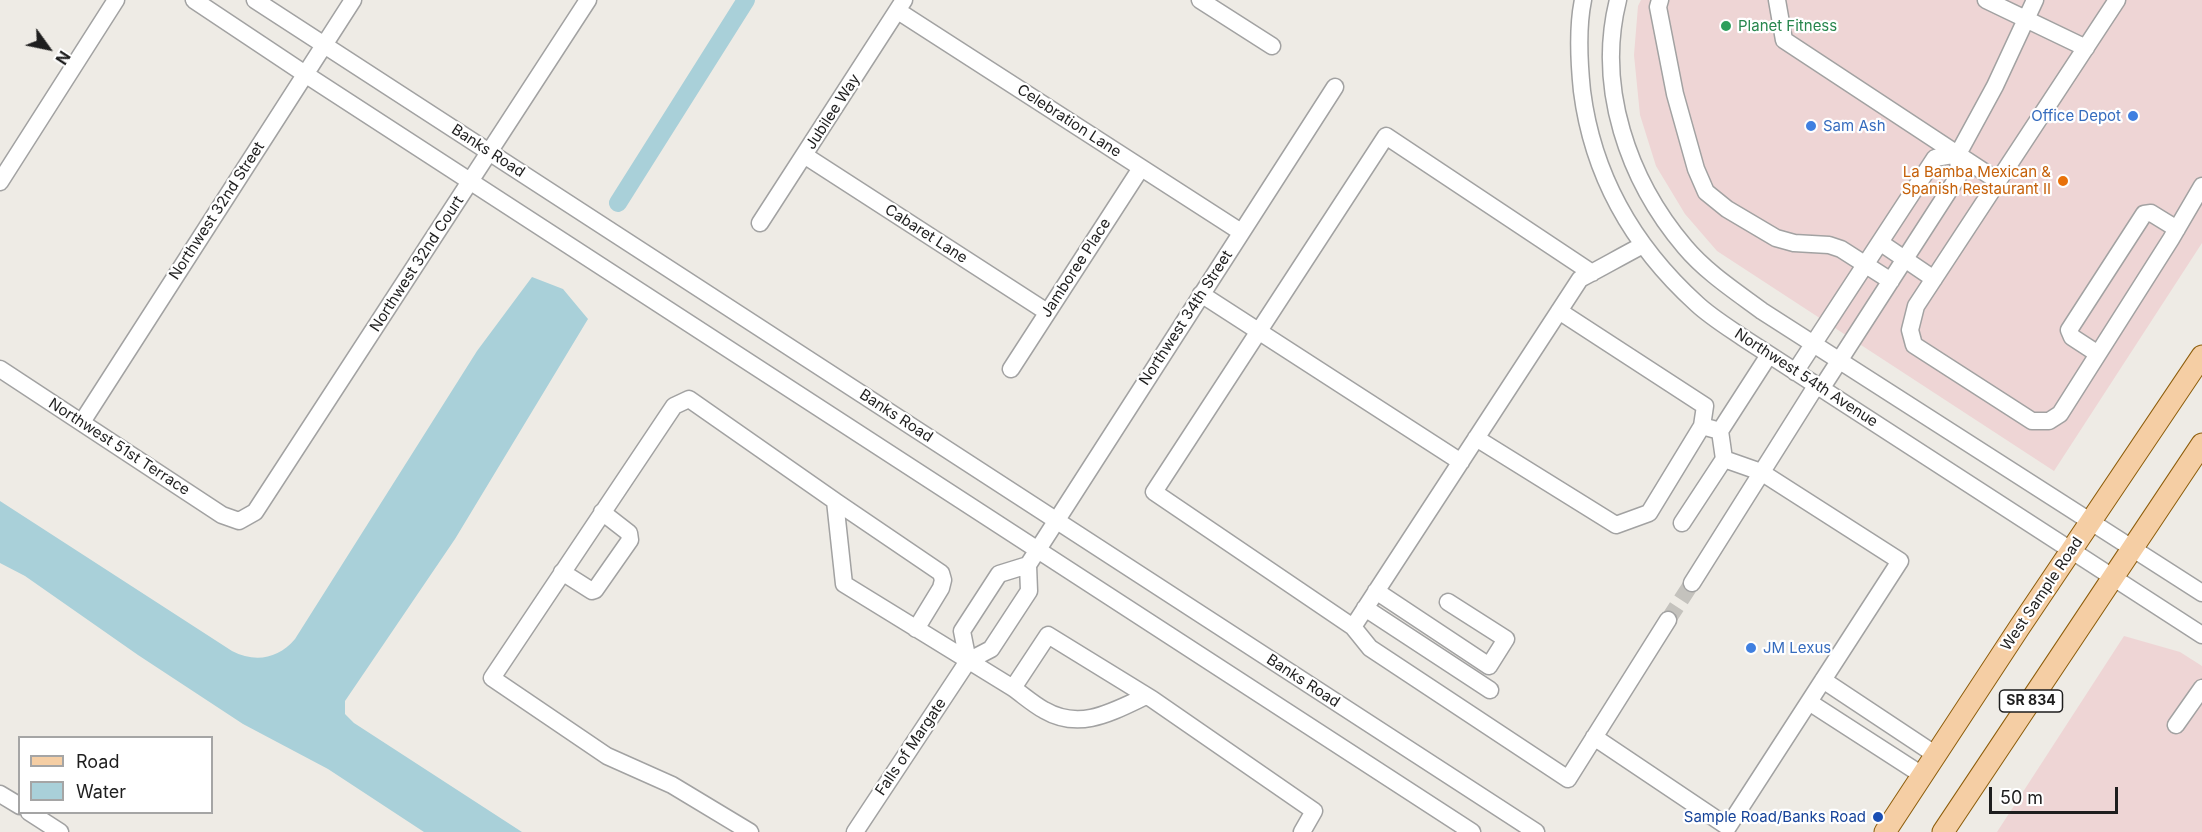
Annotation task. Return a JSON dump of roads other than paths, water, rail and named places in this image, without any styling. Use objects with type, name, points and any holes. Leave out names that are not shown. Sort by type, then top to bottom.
[{"type":"main road","name":"West Sample Road","points":[[1885,832],[2202,356]]},
{"type":"main road","name":"SR 834","points":[[1943,832],[2202,444]]},
{"type":"street","points":[[0,182],[116,0]]},
{"type":"street","points":[[194,0],[304,74],[1472,832]]},
{"type":"street","name":"Banks Road","points":[[255,0],[1536,832]]},
{"type":"street","name":"Northwest 32nd Street","points":[[82,422],[353,0]]},
{"type":"street","name":"Northwest 32nd Court","points":[[239,521],[255,512],[588,0]]},
{"type":"street","points":[[1200,0],[1222,6],[1272,46]]},
{"type":"street","name":"Northwest 54th Avenue","points":[[1583,0],[1580,69],[1586,117],[1601,172],[1631,229],[1665,273],[1698,306],[1769,355],[2202,635]]},
{"type":"street","points":[[1618,0],[1614,15],[1611,66],[1617,115],[1632,162],[1658,212],[1686,248],[1718,279],[1762,311],[2202,592]]},
{"type":"street","points":[[1660,0],[1658,7],[1675,94],[1696,170],[1706,192],[1727,209],[1776,238],[1794,243],[1829,245],[1841,249],[1891,281]]},
{"type":"street","points":[[1777,0],[1784,40],[1998,181]]},
{"type":"street","points":[[1986,0],[2086,48]]},
{"type":"street","points":[[1692,583],[1761,472],[1840,360],[1959,174],[1958,154],[1990,95],[2035,0]]},
{"type":"street","points":[[2113,1],[2086,48],[1916,306],[1910,330],[1914,345],[2032,421],[2049,421],[2060,414],[2202,186]]},
{"type":"street","name":"Jubilee Way","points":[[760,223],[901,5]]},
{"type":"street","name":"Celebration Lane","points":[[901,5],[1141,168],[1241,232]]},
{"type":"street","name":"Northwest 34th Street","points":[[1038,550],[1335,87]]},
{"type":"street","points":[[1592,273],[1386,136],[1154,492],[1353,627],[1370,648],[1568,779],[1668,620]]},
{"type":"street","points":[[1795,372],[1935,158],[1958,154]]},
{"type":"street","name":"Cabaret Lane","points":[[804,155],[1047,312]]},
{"type":"street","name":"Jamboree Place","points":[[1011,369],[1141,168]]},
{"type":"street","points":[[2098,354],[2072,337],[2069,330],[2144,214],[2151,213],[2177,229]]},
{"type":"street","points":[[1881,243],[1934,279]]},
{"type":"street","points":[[1353,627],[1580,279],[1643,245]]},
{"type":"street","points":[[1201,294],[1461,462]]},
{"type":"street","points":[[1476,438],[1616,525],[1649,513],[1702,426],[1705,406],[1559,312]]},
{"type":"street","points":[[1682,523],[1724,459],[1720,431],[1769,355]]},
{"type":"street","name":"Northwest 51st Terrace","points":[[0,369],[222,515],[239,521]]},
{"type":"street","points":[[750,832],[672,785],[607,756],[492,678],[674,406],[689,399],[941,573],[943,580],[941,588],[916,629]]},
{"type":"street","points":[[1702,426],[1720,431]]},
{"type":"street","points":[[1594,737],[1728,827],[1900,561],[1761,472],[1724,459]]},
{"type":"street","points":[[835,501],[844,584],[1013,688],[1044,711],[1068,720],[1083,721],[1146,696]]},
{"type":"street","points":[[562,572],[592,591],[595,590],[630,540],[629,533],[602,512]]},
{"type":"street","points":[[968,661],[962,632],[999,574],[1028,565],[1038,550]]},
{"type":"street","name":"Falls of Margate","points":[[855,832],[968,661],[991,649],[1029,591],[1028,565]]},
{"type":"street","points":[[1376,591],[1489,666],[1506,639],[1448,602]]},
{"type":"street","points":[[1365,608],[1490,690]]},
{"type":"street","points":[[1013,688],[1048,635],[1146,696],[1314,811],[1302,832]]},
{"type":"street","points":[[1823,680],[1936,755]]},
{"type":"street","points":[[2176,725],[2202,688]]},
{"type":"street","points":[[1809,702],[1922,776]]},
{"type":"street","points":[[0,794],[18,805]]},
{"type":"street","points":[[31,814],[60,832]]},
{"type":"water","points":[[532,277],[563,289],[588,319],[455,539],[345,701],[345,714],[354,723],[522,832],[424,832],[328,769],[243,724],[138,655],[25,576],[0,563],[0,501],[232,651],[258,658],[274,655],[295,639],[477,351]]},
{"type":"waterway","points":[[618,203],[746,0]]},
{"type":"tunnel","points":[[1668,620],[1692,583]]},
{"type":"place","name":"Planet Fitness","points":[[1726,26]]},
{"type":"place","name":"Office Depot","points":[[2133,116]]},
{"type":"place","name":"Sam Ash","points":[[1811,126]]},
{"type":"place","name":"La Bamba Mexican & Spanish Restaurant II","points":[[2063,181]]},
{"type":"place","name":"JM Lexus","points":[[1751,648]]},
{"type":"place","name":"Sample Road/Banks Road","points":[[1878,817]]}]
